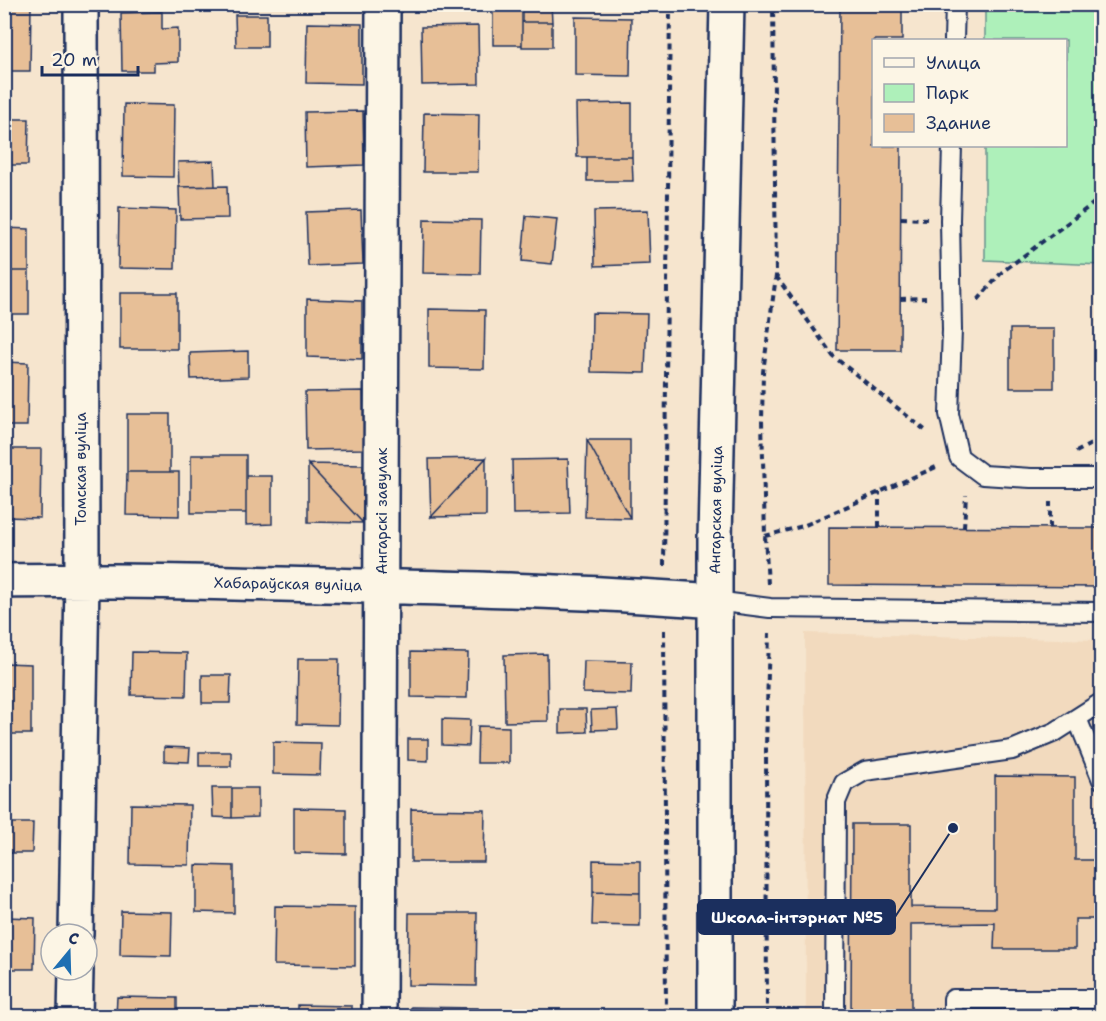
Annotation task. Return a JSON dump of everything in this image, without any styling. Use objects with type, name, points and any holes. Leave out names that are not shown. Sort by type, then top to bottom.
[{"type":"street","name":"Томская вуліца","points":[[76,922],[81,580],[81,4]]},
{"type":"street","name":"Ангарскі завулак","points":[[379,1017],[383,4]]},
{"type":"street","name":"Ангарская вуліца","points":[[715,1017],[715,538],[727,4]]},
{"type":"street","name":"Хабараўская вуліца","points":[[4,581],[81,580],[382,587],[664,597],[715,601]]},
{"type":"street","points":[[75,1017],[76,982]]},
{"type":"lane","points":[[954,39],[955,4]]},
{"type":"lane","points":[[952,147],[950,220],[952,330],[949,414],[959,457],[983,475],[1101,478]]},
{"type":"lane","points":[[715,601],[770,608],[1101,612]]},
{"type":"lane","points":[[835,1017],[836,802],[844,783],[866,771],[1012,750],[1055,732],[1101,702]]},
{"type":"lane","points":[[1077,718],[1101,780]]},
{"type":"lane","points":[[953,1017],[953,999],[1101,999]]},
{"type":"path","points":[[666,1017],[664,597],[670,4]]},
{"type":"path","points":[[767,1017],[766,736],[770,608],[765,536],[762,421],[763,372],[776,276],[773,4]]},
{"type":"path","points":[[952,330],[1002,272],[1101,197]]},
{"type":"path","points":[[765,536],[803,526],[959,457],[832,356],[776,276]]},
{"type":"path","points":[[879,492],[879,527]]},
{"type":"shaded area","points":[[805,633],[1101,640],[1101,1016],[806,1016]]},
{"type":"green space","points":[[985,5],[1101,5],[1101,265],[985,260],[985,147],[1067,147],[1067,39],[985,39]]},
{"type":"building","points":[[4,4],[31,4],[30,71],[4,71]]},
{"type":"building","points":[[493,4],[522,4],[522,45],[493,45]]},
{"type":"building","points":[[522,4],[551,4],[552,22],[522,22]]},
{"type":"building","points":[[840,4],[902,4],[902,39],[872,39],[872,147],[901,147],[900,350],[837,350]]},
{"type":"building","points":[[162,12],[162,29],[178,28],[178,62],[154,63],[154,71],[122,71],[121,13]]},
{"type":"building","points":[[235,15],[267,15],[267,47],[236,47]]},
{"type":"building","points":[[575,17],[631,18],[630,76],[575,75]]},
{"type":"building","points":[[522,22],[552,22],[552,47],[522,47]]},
{"type":"building","points":[[307,23],[362,24],[362,84],[306,83]]},
{"type":"building","points":[[478,26],[479,84],[422,85],[421,27]]},
{"type":"building","points":[[632,103],[632,157],[577,157],[576,104]]},
{"type":"building","points":[[124,104],[174,105],[173,177],[123,176]]},
{"type":"building","points":[[363,111],[364,165],[306,167],[305,112]]},
{"type":"building","points":[[424,113],[479,114],[478,172],[423,172]]},
{"type":"building","points":[[4,119],[29,119],[28,165],[4,165]]},
{"type":"building","points":[[587,157],[632,157],[633,181],[587,181]]},
{"type":"building","points":[[214,161],[215,186],[179,187],[178,162]]},
{"type":"building","points":[[227,186],[228,218],[180,219],[179,187]]},
{"type":"building","points":[[119,208],[176,210],[175,269],[118,268]]},
{"type":"building","points":[[361,210],[363,264],[308,266],[306,212]]},
{"type":"building","points":[[648,210],[650,264],[595,266],[594,211]]},
{"type":"building","points":[[526,216],[557,219],[552,264],[522,261]]},
{"type":"building","points":[[424,219],[481,220],[480,274],[423,273]]},
{"type":"building","points":[[4,228],[29,229],[29,271],[4,271]]},
{"type":"building","points":[[4,271],[29,271],[29,314],[4,314]]},
{"type":"building","points":[[120,293],[177,293],[177,349],[120,349]]},
{"type":"building","points":[[307,299],[362,301],[362,359],[307,357]]},
{"type":"building","points":[[429,309],[485,310],[484,369],[429,368]]},
{"type":"building","points":[[592,313],[647,314],[645,373],[591,372]]},
{"type":"building","points":[[1010,329],[1054,329],[1054,388],[1010,388]]},
{"type":"building","points":[[248,351],[248,377],[191,379],[190,353]]},
{"type":"building","points":[[4,362],[28,363],[27,426],[4,426]]},
{"type":"building","points":[[363,391],[364,449],[306,450],[305,392]]},
{"type":"building","points":[[127,414],[170,414],[170,472],[127,472]]},
{"type":"building","points":[[587,440],[630,440],[630,518]]},
{"type":"building","points":[[587,440],[630,518],[585,517]]},
{"type":"building","points":[[4,449],[41,449],[40,518],[4,517]]},
{"type":"building","points":[[191,455],[246,455],[246,513],[191,513]]},
{"type":"building","points":[[486,458],[431,517],[429,459]]},
{"type":"building","points":[[486,458],[486,516],[431,517]]},
{"type":"building","points":[[568,459],[570,513],[513,514],[512,460]]},
{"type":"building","points":[[308,464],[363,523],[308,522]]},
{"type":"building","points":[[308,464],[363,465],[363,523]]},
{"type":"building","points":[[127,472],[179,472],[179,516],[126,515]]},
{"type":"building","points":[[246,476],[272,476],[272,524],[246,525]]},
{"type":"building","points":[[829,527],[1102,528],[1102,587],[829,585]]},
{"type":"building","points":[[132,652],[187,653],[186,696],[131,695]]},
{"type":"building","points":[[411,652],[468,653],[467,698],[411,697]]},
{"type":"building","points":[[547,654],[548,721],[505,722],[504,655]]},
{"type":"building","points":[[298,659],[339,659],[338,725],[297,724]]},
{"type":"building","points":[[584,661],[632,662],[631,694],[583,693]]},
{"type":"building","points":[[4,663],[31,664],[31,734],[4,734]]},
{"type":"building","points":[[202,675],[231,675],[230,703],[202,703]]},
{"type":"building","points":[[560,709],[586,709],[587,732],[560,733]]},
{"type":"building","points":[[617,709],[618,729],[592,730],[591,710]]},
{"type":"building","points":[[442,719],[470,720],[469,746],[442,745]]},
{"type":"building","points":[[478,726],[509,727],[509,763],[477,763]]},
{"type":"building","points":[[408,739],[428,739],[428,761],[408,760]]},
{"type":"building","points":[[273,742],[321,743],[320,775],[273,774]]},
{"type":"building","points":[[164,747],[190,748],[189,762],[164,761]]},
{"type":"building","points":[[199,752],[231,752],[231,766],[199,766]]},
{"type":"building","points":[[995,776],[1075,777],[1075,860],[1102,860],[1102,919],[1075,919],[1075,949],[994,949],[995,923],[911,924],[911,1016],[851,1016],[852,824],[911,824],[911,907],[995,908]]},
{"type":"building","points":[[212,788],[232,788],[232,818],[213,817]]},
{"type":"building","points":[[232,788],[258,788],[258,817],[232,818]]},
{"type":"building","points":[[131,804],[190,805],[189,865],[130,864]]},
{"type":"building","points":[[294,808],[346,809],[346,854],[294,853]]},
{"type":"building","points":[[411,809],[485,810],[484,862],[411,862]]},
{"type":"building","points":[[4,823],[33,823],[32,853],[4,853]]},
{"type":"building","points":[[593,860],[640,861],[640,893],[593,892]]},
{"type":"building","points":[[196,865],[234,866],[234,913],[196,912]]},
{"type":"building","points":[[593,892],[640,893],[640,926],[592,925]]},
{"type":"building","points":[[275,906],[355,907],[355,966],[274,965]]},
{"type":"building","points":[[121,911],[172,912],[171,956],[120,955]]},
{"type":"building","points":[[409,913],[477,913],[476,986],[408,985]]},
{"type":"building","points":[[4,917],[35,918],[34,969],[4,969]]},
{"type":"building","points":[[117,997],[177,998],[177,1016],[116,1016]]},
{"type":"building","points":[[298,1005],[352,1006],[352,1016],[298,1016]]},
{"type":"building","points":[[411,1007],[478,1008],[478,1016],[411,1016]]},
{"type":"building","points":[[589,1011],[645,1012],[645,1016],[589,1016]]},
{"type":"place","name":"Школа-інтэрнат №5","points":[[953,828]]}]
